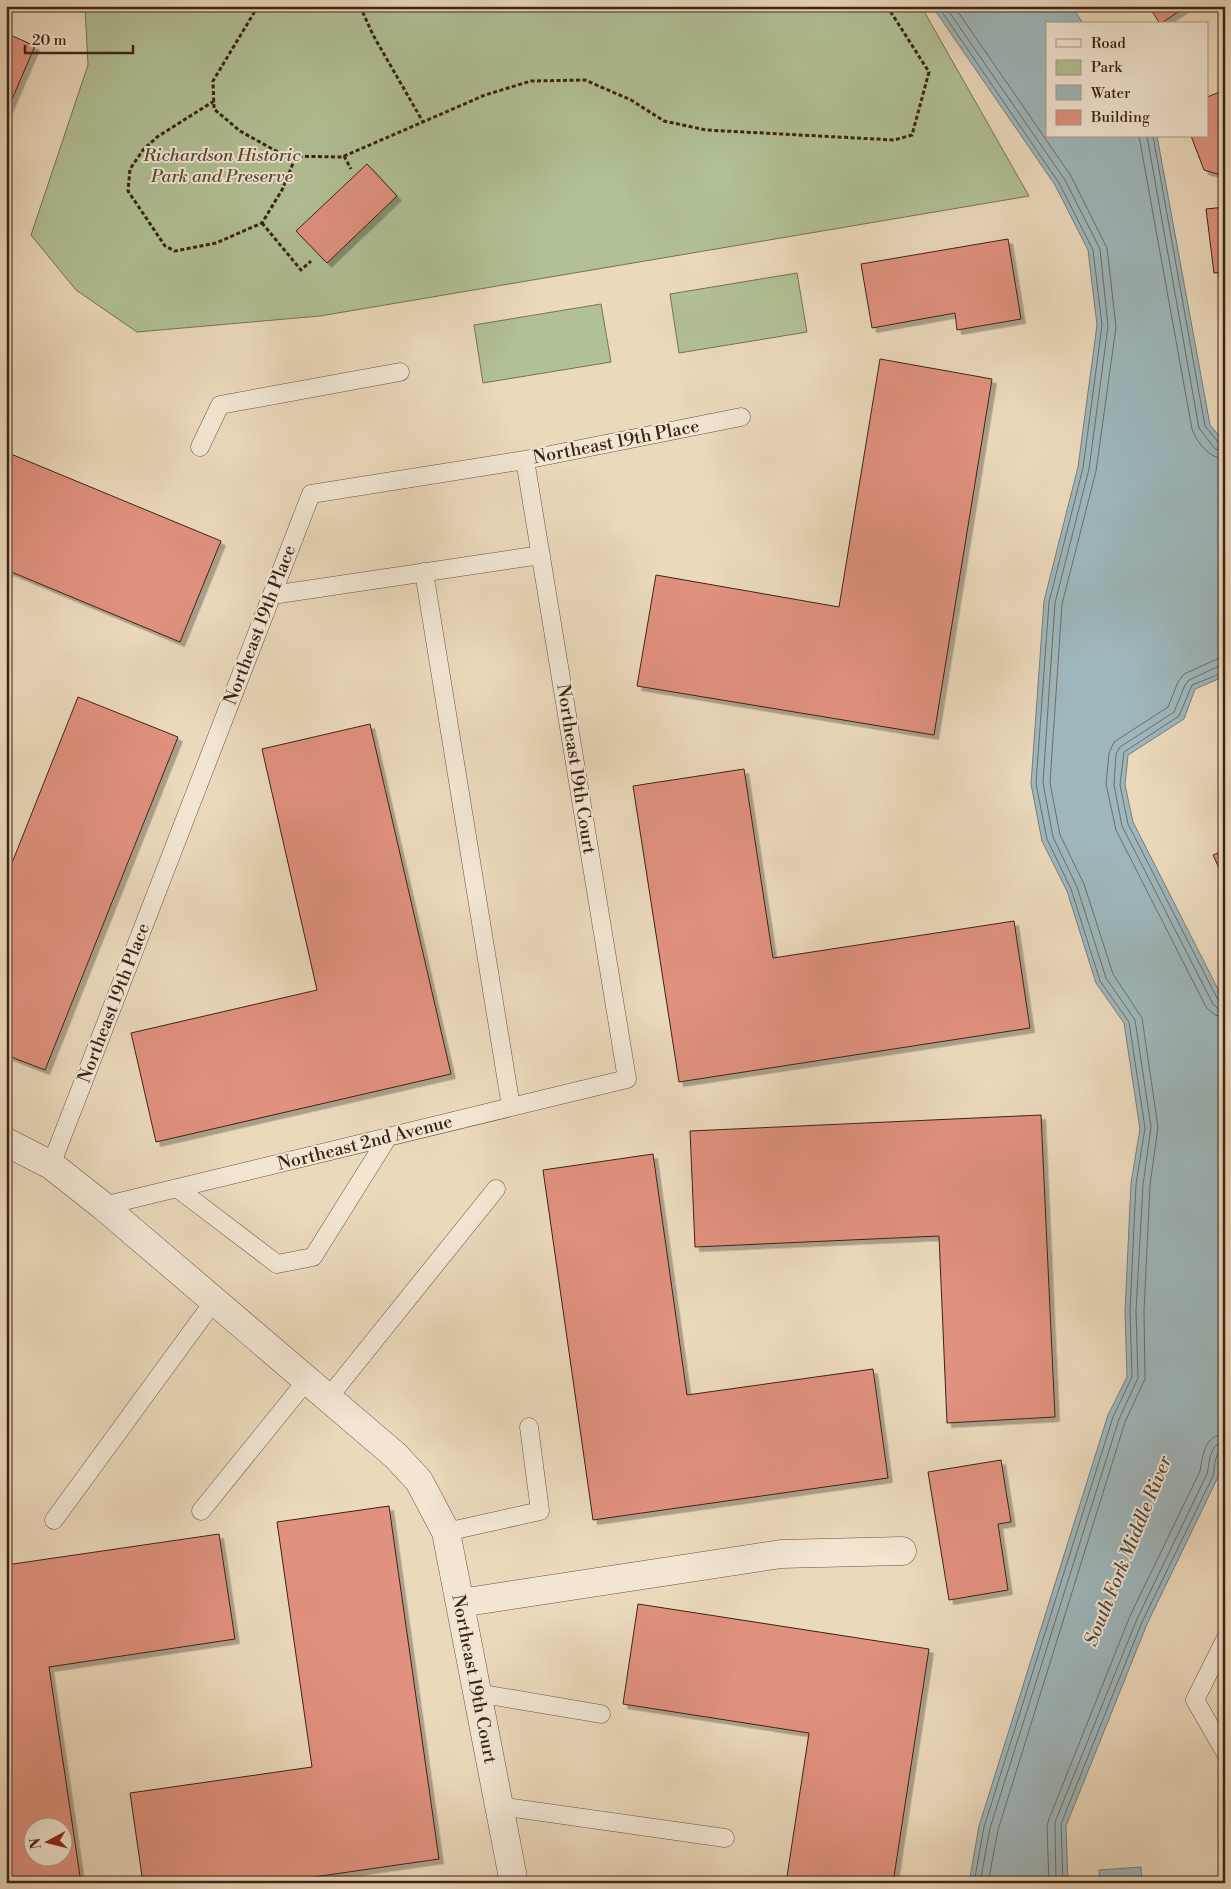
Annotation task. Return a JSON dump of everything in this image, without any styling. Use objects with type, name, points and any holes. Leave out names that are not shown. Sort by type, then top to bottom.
[{"type":"street","points":[[6,1142],[52,1164],[104,1206],[328,1398]]},
{"type":"street","name":"Northeast 19th Court","points":[[328,1398],[396,1456],[419,1481],[446,1532],[514,1883]]},
{"type":"street","points":[[460,1604],[781,1554],[902,1551]]},
{"type":"lane","points":[[200,447],[220,405],[400,372]]},
{"type":"lane","name":"Northeast 19th Place","points":[[52,1164],[311,494],[525,460],[742,417]]},
{"type":"lane","name":"Northeast 19th Court","points":[[525,460],[627,1079]]},
{"type":"lane","points":[[272,595],[541,555]]},
{"type":"lane","points":[[424,572],[511,1107]]},
{"type":"lane","name":"Northeast 2nd Avenue","points":[[104,1206],[627,1079]]},
{"type":"lane","points":[[177,1188],[277,1264],[313,1257],[388,1137]]},
{"type":"lane","points":[[328,1398],[496,1189]]},
{"type":"lane","points":[[54,1520],[214,1301]]},
{"type":"lane","points":[[201,1511],[307,1380]]},
{"type":"lane","points":[[446,1532],[540,1511],[529,1427]]},
{"type":"lane","points":[[1225,1640],[1195,1700],[1225,1752]]},
{"type":"lane","points":[[476,1693],[600,1714]]},
{"type":"lane","points":[[499,1806],[725,1838]]},
{"type":"path","points":[[258,6],[213,81],[214,108],[240,131],[285,156],[342,158],[485,95],[531,81],[585,80],[632,100],[664,120],[706,130],[894,140],[912,135],[929,72],[887,6]]},
{"type":"path","points":[[360,6],[373,35],[423,122]]},
{"type":"path","points":[[214,101],[157,137],[143,150],[130,169],[128,191],[165,246],[175,251],[216,243],[262,222],[282,190],[296,156]]},
{"type":"path","points":[[344,156],[351,169]]},
{"type":"path","points":[[262,222],[301,270],[311,261]]},
{"type":"green space","name":"Richardson Historic Park and Preserve","points":[[85,6],[921,6],[1029,196],[320,316],[137,332],[76,290],[31,235],[88,65]]},
{"type":"green space","points":[[797,273],[807,332],[679,353],[670,294]]},
{"type":"green space","points":[[601,304],[611,362],[483,383],[474,325]]},
{"type":"water","name":"South Fork Middle River","points":[[932,6],[1072,6],[1082,22],[1046,22],[1046,138],[1157,138],[1210,425],[1225,443],[1225,676],[1195,689],[1184,719],[1128,755],[1125,785],[1133,822],[1225,1003],[1225,1441],[1218,1477],[1147,1624],[1066,1826],[1068,1883],[969,1883],[979,1826],[1108,1415],[1127,1377],[1125,1311],[1131,1183],[1140,1129],[1124,1023],[1096,983],[1067,891],[1042,841],[1031,784],[1044,601],[1078,467],[1097,325],[1088,250],[1055,185]]},
{"type":"water","points":[[1141,1867],[1142,1883],[1100,1883],[1099,1870]]},
{"type":"building","points":[[1149,6],[1187,6],[1163,22],[1159,22]]},
{"type":"building","points":[[6,33],[35,46],[6,113]]},
{"type":"building","points":[[1225,90],[1225,176],[1204,170],[1192,138],[1208,138],[1208,97]]},
{"type":"building","points":[[367,164],[397,196],[327,263],[296,231]]},
{"type":"building","points":[[1225,207],[1225,272],[1214,273],[1206,209]]},
{"type":"building","points":[[1008,239],[1021,319],[957,330],[955,313],[872,328],[861,264]]},
{"type":"building","points":[[880,359],[992,379],[934,735],[637,686],[656,575],[839,607]]},
{"type":"building","points":[[6,452],[221,541],[180,642],[9,571],[6,576]]},
{"type":"building","points":[[78,697],[178,737],[45,1070],[6,1055],[6,878]]},
{"type":"building","points":[[370,724],[451,1074],[156,1142],[131,1033],[317,990],[262,749]]},
{"type":"building","points":[[744,769],[773,958],[1014,921],[1030,1028],[679,1082],[633,786]]},
{"type":"building","points":[[1225,850],[1225,881],[1213,855]]},
{"type":"building","points":[[1041,1115],[1055,1417],[947,1423],[939,1236],[695,1247],[690,1131]]},
{"type":"building","points":[[653,1154],[687,1395],[873,1369],[888,1478],[593,1520],[543,1170]]},
{"type":"building","points":[[1001,1460],[1011,1522],[998,1524],[1008,1590],[949,1600],[928,1472]]},
{"type":"building","points":[[389,1506],[439,1859],[272,1883],[143,1883],[130,1793],[312,1767],[277,1522]]},
{"type":"building","points":[[219,1534],[235,1639],[49,1667],[71,1816],[22,1816],[22,1866],[72,1866],[72,1822],[81,1883],[6,1883],[6,1565]]},
{"type":"building","points":[[638,1604],[929,1649],[893,1883],[786,1883],[809,1733],[623,1704]]}]
